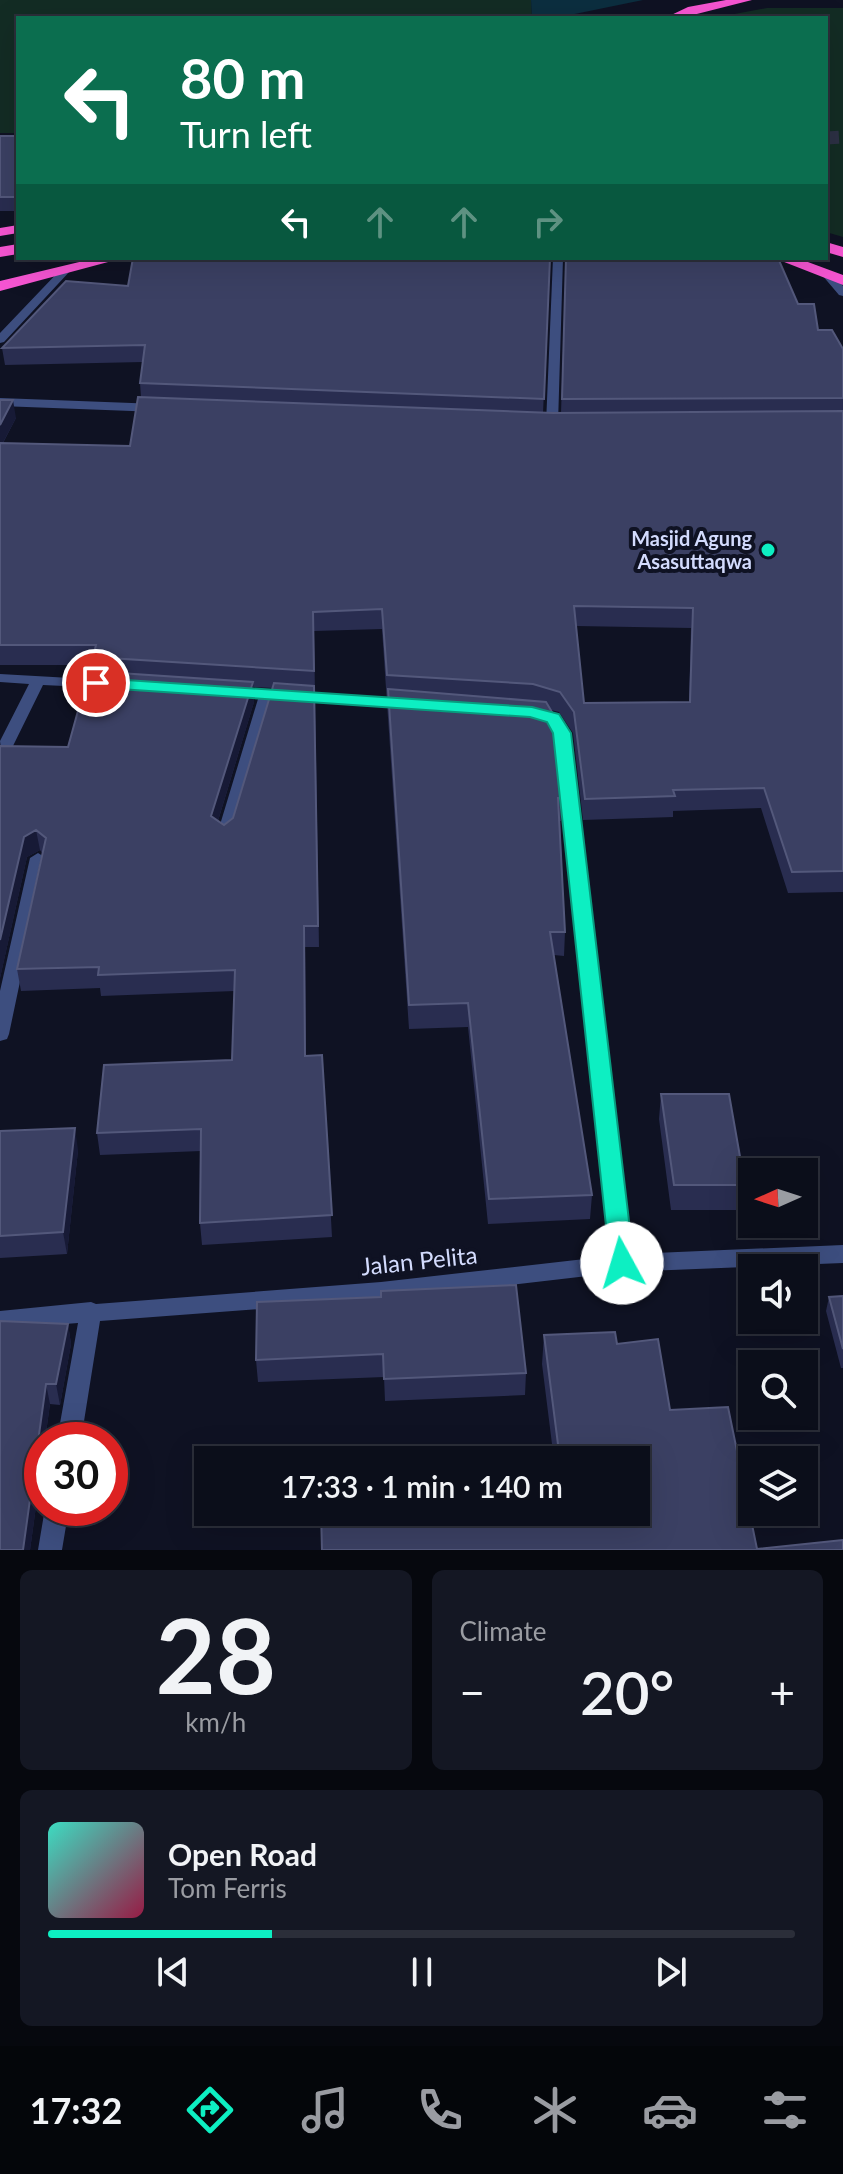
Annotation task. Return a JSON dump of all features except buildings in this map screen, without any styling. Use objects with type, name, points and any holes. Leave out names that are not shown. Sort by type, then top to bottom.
[{"type":"highway","points":[[674,16],[695,4],[746,0]]},
{"type":"highway","points":[[0,270],[97,260]]},
{"type":"highway","points":[[788,260],[843,280]]},
{"type":"highway","points":[[0,286],[61,264]]},
{"type":"street","points":[[552,424],[558,260]]},
{"type":"street","points":[[0,340],[61,264]]},
{"type":"street","points":[[826,273],[843,293]]},
{"type":"street","points":[[0,402],[173,409]]},
{"type":"street","points":[[536,424],[568,424]]},
{"type":"street","points":[[0,678],[130,686]]},
{"type":"street","points":[[2,752],[39,679]]},
{"type":"street","points":[[221,692],[423,705]]},
{"type":"street","points":[[224,838],[267,695]]},
{"type":"street","points":[[516,711],[553,718],[562,733],[622,1263]]},
{"type":"street","points":[[0,1034],[38,858]]},
{"type":"street","name":"Jalan Pelita","points":[[0,1320],[381,1291],[622,1263],[843,1254]]},
{"type":"street","points":[[72,1422],[91,1311]]},
{"type":"street","points":[[50,1550],[54,1526]]},
{"type":"green space","points":[[0,0],[531,0],[532,16],[16,16],[16,133],[0,133]]},
{"type":"green space","points":[[767,8],[843,8],[843,237],[828,233],[828,16],[724,16]]},
{"type":"water","points":[[531,0],[643,0],[565,16],[532,16]]},
{"type":"tunnel","points":[[828,138],[843,137]]},
{"type":"place","name":"Masjid Agung Asasuttaqwa","points":[[768,550]]},
{"type":"route","points":[[96,683],[532,712],[553,718],[562,733],[622,1263]]}]
